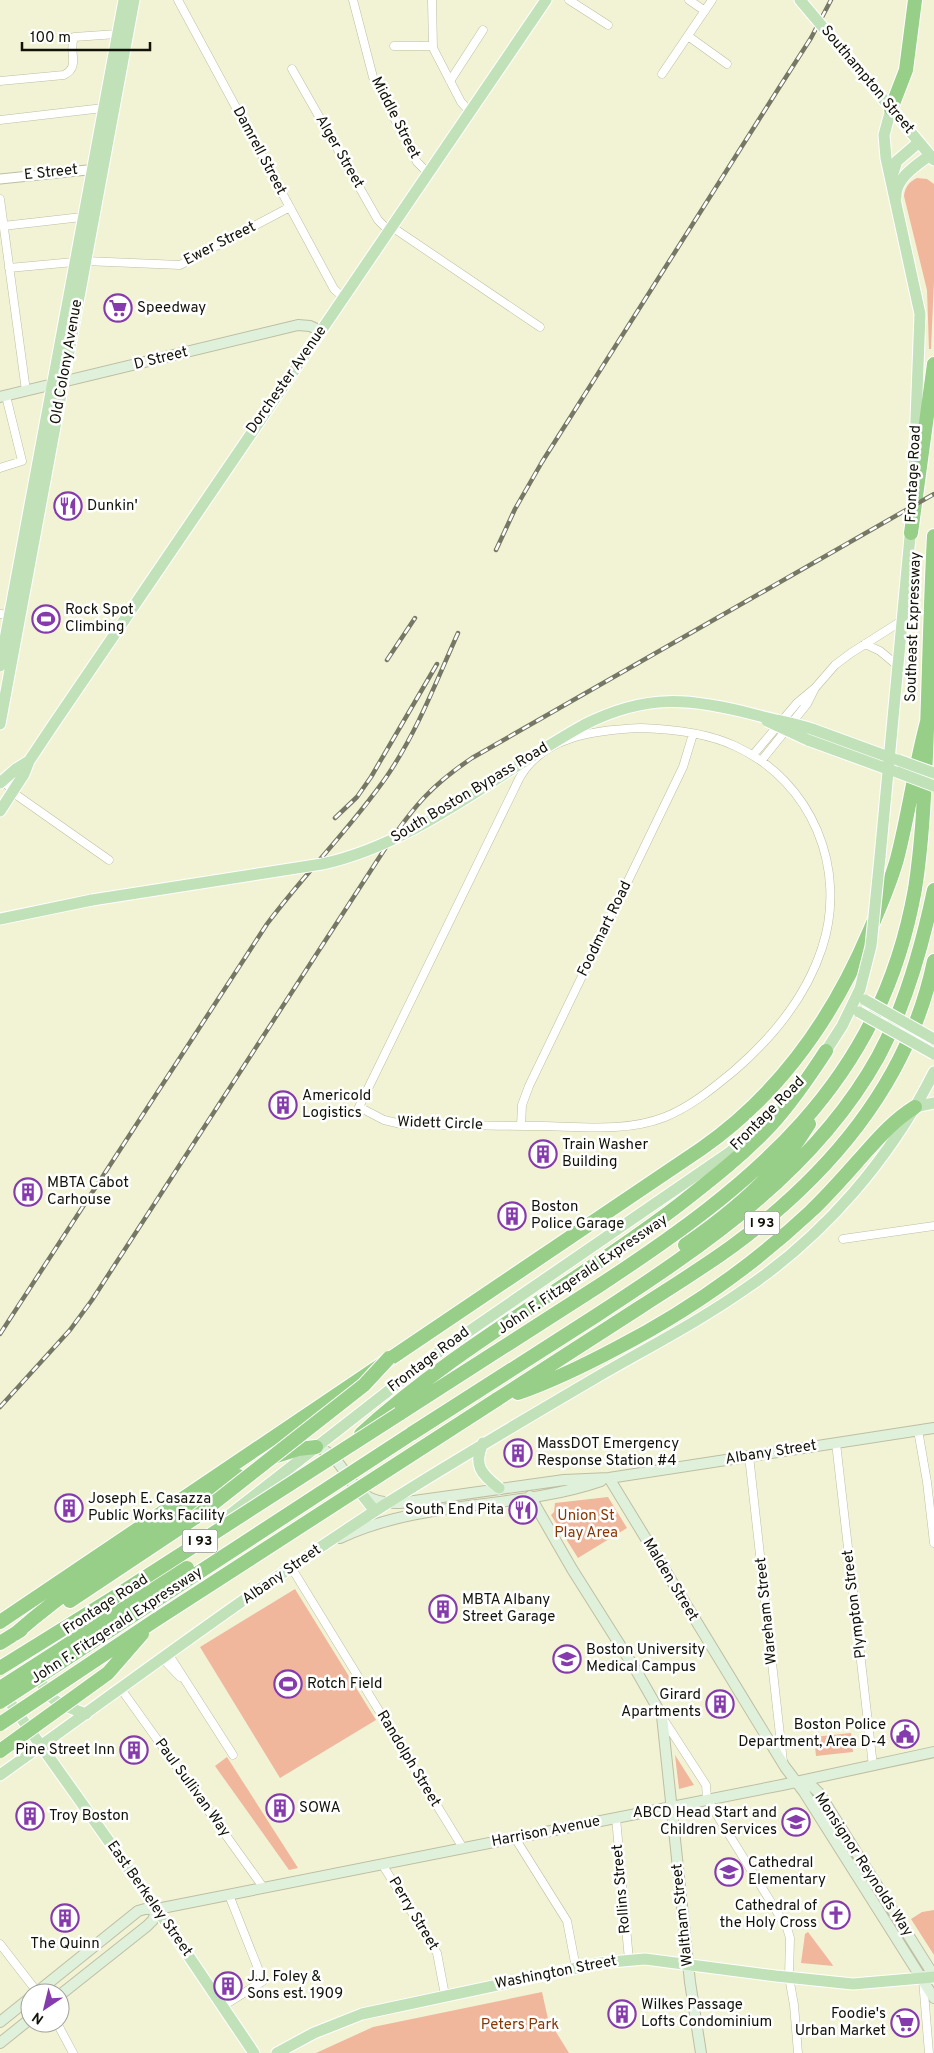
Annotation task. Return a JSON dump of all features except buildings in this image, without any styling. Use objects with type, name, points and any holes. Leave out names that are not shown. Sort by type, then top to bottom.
[{"type":"highway","points":[[891,109],[906,70],[915,0]]},
{"type":"highway","points":[[911,533],[934,364]]},
{"type":"highway","name":"Southeast Expressway","points":[[928,718],[934,536]]},
{"type":"highway","points":[[0,1622],[658,1178],[726,1131],[760,1101],[801,1055],[835,1002],[864,945],[892,874],[907,816],[917,759],[928,718]]},
{"type":"highway","name":"John F. Fitzgerald Expressway","points":[[0,1668],[346,1448],[394,1410],[635,1262],[711,1207],[748,1177],[781,1145],[831,1087],[852,1055],[877,1012],[893,972],[904,935],[914,889],[921,843],[928,718]]},
{"type":"highway","points":[[0,1688],[690,1253],[746,1210],[802,1158],[850,1101],[883,1046],[902,1002],[918,957],[930,915],[934,890]]},
{"type":"highway","name":"John F. Fitzgerald Expressway","points":[[0,1724],[154,1621],[732,1247],[780,1209],[824,1167],[864,1119],[892,1074],[920,1010],[934,961]]},
{"type":"highway","points":[[394,1410],[458,1356],[642,1233],[742,1154],[795,1097],[826,1051]]},
{"type":"highway","points":[[0,1702],[651,1269],[712,1224],[753,1189],[791,1150],[831,1087]]},
{"type":"highway","points":[[496,1400],[551,1381],[594,1360],[660,1325],[716,1290],[788,1232],[839,1183],[889,1126],[914,1107]]},
{"type":"highway","points":[[0,1643],[36,1623],[196,1517],[364,1385],[389,1358]]},
{"type":"highway","points":[[15,1634],[91,1576],[248,1470],[283,1454],[298,1449],[316,1447]]},
{"type":"highway","points":[[0,1751],[108,1672],[154,1621]]},
{"type":"main road","name":"Old Colony Avenue","points":[[0,666],[51,384],[80,262],[82,217],[97,169],[103,108],[124,0]]},
{"type":"main road","name":"Old Colony Avenue","points":[[0,724],[10,615],[64,381],[80,262],[97,169],[134,0]]},
{"type":"main road","name":"Dorchester Avenue","points":[[0,811],[24,774],[29,761],[546,0]]},
{"type":"main road","name":"Southampton Street","points":[[800,0],[932,157]]},
{"type":"main road","name":"Frontage Road","points":[[0,1673],[148,1579],[456,1338],[730,1152],[777,1109],[826,1051],[859,1001],[873,936],[880,857],[893,771],[898,666],[911,533],[919,354],[920,323],[918,302],[891,181],[884,135],[891,109]]},
{"type":"main road","points":[[891,181],[897,161],[918,142]]},
{"type":"main road","points":[[896,201],[896,192],[902,180],[932,157]]},
{"type":"main road","name":"D Street","points":[[3,396],[298,326],[310,326],[321,331]]},
{"type":"main road","name":"South Boston Bypass Road","points":[[0,919],[92,900],[322,864],[358,855],[398,837],[432,818],[584,725],[626,708],[663,701],[688,701],[722,706],[757,715],[810,734],[894,758],[934,773]]},
{"type":"main road","name":"South Boston Bypass Road","points":[[810,734],[893,771],[934,786]]},
{"type":"main road","name":"Dorchester Avenue","points":[[2,781],[29,761]]},
{"type":"main road","points":[[859,1001],[934,1039]]},
{"type":"main road","points":[[859,1001],[934,1054]]},
{"type":"main road","points":[[319,1548],[483,1443],[701,1317],[769,1272],[803,1243],[849,1197],[890,1146],[934,1072]]},
{"type":"main road","points":[[914,1107],[934,1103]]},
{"type":"main road","name":"Albany Street","points":[[0,1775],[319,1548],[356,1531],[396,1517],[566,1491],[609,1478],[934,1428]]},
{"type":"main road","points":[[483,1443],[479,1454],[480,1469],[499,1488]]},
{"type":"main road","name":"Albany Street","points":[[316,1447],[332,1457],[359,1491],[369,1498],[387,1503],[406,1503],[577,1478],[609,1478]]},
{"type":"main road","name":"Malden Street","points":[[609,1478],[784,1766],[798,1782]]},
{"type":"main road","points":[[359,1491],[375,1511]]},
{"type":"main road","points":[[530,1496],[572,1569],[637,1672],[662,1716]]},
{"type":"main road","points":[[50,1641],[40,1659],[40,1678],[44,1687],[55,1701],[86,1714]]},
{"type":"main road","name":"East Berkeley Street","points":[[0,1688],[157,1909],[254,2053]]},
{"type":"main road","name":"Waltham Street","points":[[662,1716],[688,1964],[701,2053]]},
{"type":"main road","name":"Harrison Avenue","points":[[49,1983],[138,1911],[145,1909],[157,1909],[798,1782],[934,1752]]},
{"type":"main road","name":"Monsignor Reynolds Way","points":[[798,1782],[930,1977],[934,1998]]},
{"type":"main road","points":[[70,1987],[147,1926],[153,1920],[157,1909]]},
{"type":"main road","name":"Washington Street","points":[[277,2053],[309,2035],[352,2017],[445,1995],[576,1968],[629,1960],[645,1959],[852,1984],[930,1977]]},
{"type":"main road","name":"Harrison Avenue","points":[[0,2022],[20,2006]]},
{"type":"main road","points":[[0,2042],[20,2027]]},
{"type":"street","name":"Damrell Street","points":[[178,0],[334,289],[344,298]]},
{"type":"street","name":"Middle Street","points":[[354,0],[373,77],[417,162],[428,174]]},
{"type":"street","points":[[432,0],[432,46],[462,104],[470,112]]},
{"type":"street","points":[[569,0],[608,25]]},
{"type":"street","points":[[689,0],[705,11]]},
{"type":"street","points":[[662,74],[712,0]]},
{"type":"street","points":[[450,81],[482,30]]},
{"type":"street","points":[[0,82],[64,75],[71,72],[74,65],[71,45],[74,38],[117,34]]},
{"type":"street","points":[[688,36],[727,64]]},
{"type":"street","points":[[394,46],[432,46]]},
{"type":"street","name":"Alger Street","points":[[292,69],[378,220],[540,326]]},
{"type":"street","points":[[0,120],[103,108]]},
{"type":"street","name":"E Street","points":[[0,179],[97,169]]},
{"type":"street","points":[[0,199],[26,391]]},
{"type":"street","name":"Ewer Street","points":[[9,268],[80,262],[180,266],[290,207]]},
{"type":"street","points":[[3,226],[82,217]]},
{"type":"street","points":[[0,468],[22,461],[3,396]]},
{"type":"street","points":[[753,755],[797,703],[815,688],[835,665],[903,620]]},
{"type":"street","points":[[865,644],[880,651],[898,666]]},
{"type":"street","points":[[761,760],[807,704],[815,688]]},
{"type":"street","name":"Widett Circle","points":[[651,728],[693,734],[726,742],[753,755],[782,779],[804,804],[822,842],[829,869],[830,910],[825,940],[814,968],[793,1006],[776,1030],[750,1056],[705,1095],[674,1113],[656,1120],[630,1126],[396,1124],[359,1107],[529,762],[545,750],[562,742],[602,731],[651,728]]},
{"type":"street","name":"Foodmart Road","points":[[521,1126],[522,1105],[529,1086],[683,767],[693,734]]},
{"type":"street","points":[[2,781],[12,792],[109,860]]},
{"type":"street","points":[[843,1239],[934,1226]]},
{"type":"street","points":[[918,1430],[931,1485],[934,1543]]},
{"type":"street","name":"Plympton Street","points":[[836,1443],[873,1766]]},
{"type":"street","name":"Wareham Street","points":[[749,1456],[784,1766]]},
{"type":"street","name":"Randolph Street","points":[[291,1568],[463,1848]]},
{"type":"street","points":[[166,1657],[185,1682],[232,1755]]},
{"type":"street","name":"Paul Sullivan Way","points":[[121,1689],[263,1887]]},
{"type":"street","points":[[662,1716],[706,1784],[706,1799],[787,1928],[790,1938],[789,1977],[794,2005],[798,2053]]},
{"type":"street","name":"Rollins Street","points":[[616,1818],[629,1960]]},
{"type":"street","points":[[515,1838],[567,1921],[576,1968]]},
{"type":"street","name":"Perry Street","points":[[382,1864],[437,1953],[445,1995]]},
{"type":"street","points":[[223,2006],[263,1981],[229,1894]]},
{"type":"street","points":[[0,1944],[27,1983]]},
{"type":"street","points":[[929,2053],[930,1977]]},
{"type":"street","points":[[62,2033],[73,2053]]},
{"type":"green space","points":[[917,178],[927,179],[934,184],[934,281],[931,349],[929,349],[927,290],[904,196],[908,185]]},
{"type":"green space","name":"Union St Play Area","points":[[608,1497],[627,1528],[578,1558],[551,1515],[554,1512],[555,1503]]},
{"type":"green space","name":"Rotch Field","points":[[295,1589],[376,1720],[280,1778],[200,1647]]},
{"type":"green space","points":[[851,1733],[853,1752],[816,1756],[814,1737]]},
{"type":"green space","points":[[675,1755],[694,1785],[679,1789]]},
{"type":"green space","points":[[227,1757],[298,1868],[289,1870],[215,1766]]},
{"type":"green space","points":[[934,1910],[934,1955],[911,1919],[922,1912]]},
{"type":"green space","points":[[808,1932],[833,1966],[801,1963],[805,1934]]},
{"type":"green space","name":"Peters Park","points":[[542,1992],[548,2019],[569,2053],[316,2053],[373,2027]]},
{"type":"railway","points":[[496,550],[515,509],[542,462],[811,38],[831,0]]},
{"type":"railway","points":[[0,1407],[70,1330],[92,1300],[388,844],[425,796],[446,777],[472,758],[934,494]]},
{"type":"railway","points":[[387,660],[415,618]]},
{"type":"railway","points":[[0,1334],[267,924],[387,776],[417,724],[458,633]]},
{"type":"railway","points":[[335,818],[357,797],[371,777],[437,664]]},
{"type":"place","name":"Speedway","points":[[118,308]]},
{"type":"place","name":"Dunkin'","points":[[68,506]]},
{"type":"place","name":"Rock Spot Climbing","points":[[46,619]]},
{"type":"place","name":"Americold Logistics","points":[[283,1105]]},
{"type":"place","name":"Train Washer Building","points":[[543,1154]]},
{"type":"place","name":"MBTA Cabot Carhouse","points":[[28,1192]]},
{"type":"place","name":"Boston Police Garage","points":[[512,1216]]},
{"type":"place","name":"MassDOT Emergency Response Station #4","points":[[518,1453]]},
{"type":"place","name":"Joseph E. Casazza Public Works Facility","points":[[69,1508]]},
{"type":"place","name":"South End Pita","points":[[523,1510]]},
{"type":"place","name":"MBTA Albany Street Garage","points":[[443,1609]]},
{"type":"place","name":"Boston University Medical Campus","points":[[567,1659]]},
{"type":"place","name":"Rotch Field","points":[[288,1684]]},
{"type":"place","name":"Girard Apartments","points":[[720,1704]]},
{"type":"place","name":"Boston Police Department, Area D-4","points":[[905,1734]]},
{"type":"place","name":"Pine Street Inn","points":[[134,1750]]},
{"type":"place","name":"SOWA","points":[[280,1808]]},
{"type":"place","name":"Troy Boston","points":[[30,1816]]},
{"type":"place","name":"ABCD Head Start and Children Services","points":[[796,1822]]},
{"type":"place","name":"Cathedral Elementary","points":[[729,1872]]},
{"type":"place","name":"Cathedral of the Holy Cross","points":[[836,1915]]},
{"type":"place","name":"The Quinn","points":[[65,1918]]},
{"type":"place","name":"J.J. Foley & Sons est. 1909","points":[[228,1986]]},
{"type":"place","name":"Wilkes Passage Lofts Condominium","points":[[622,2014]]},
{"type":"place","name":"Foodie's Urban Market","points":[[905,2023]]}]
